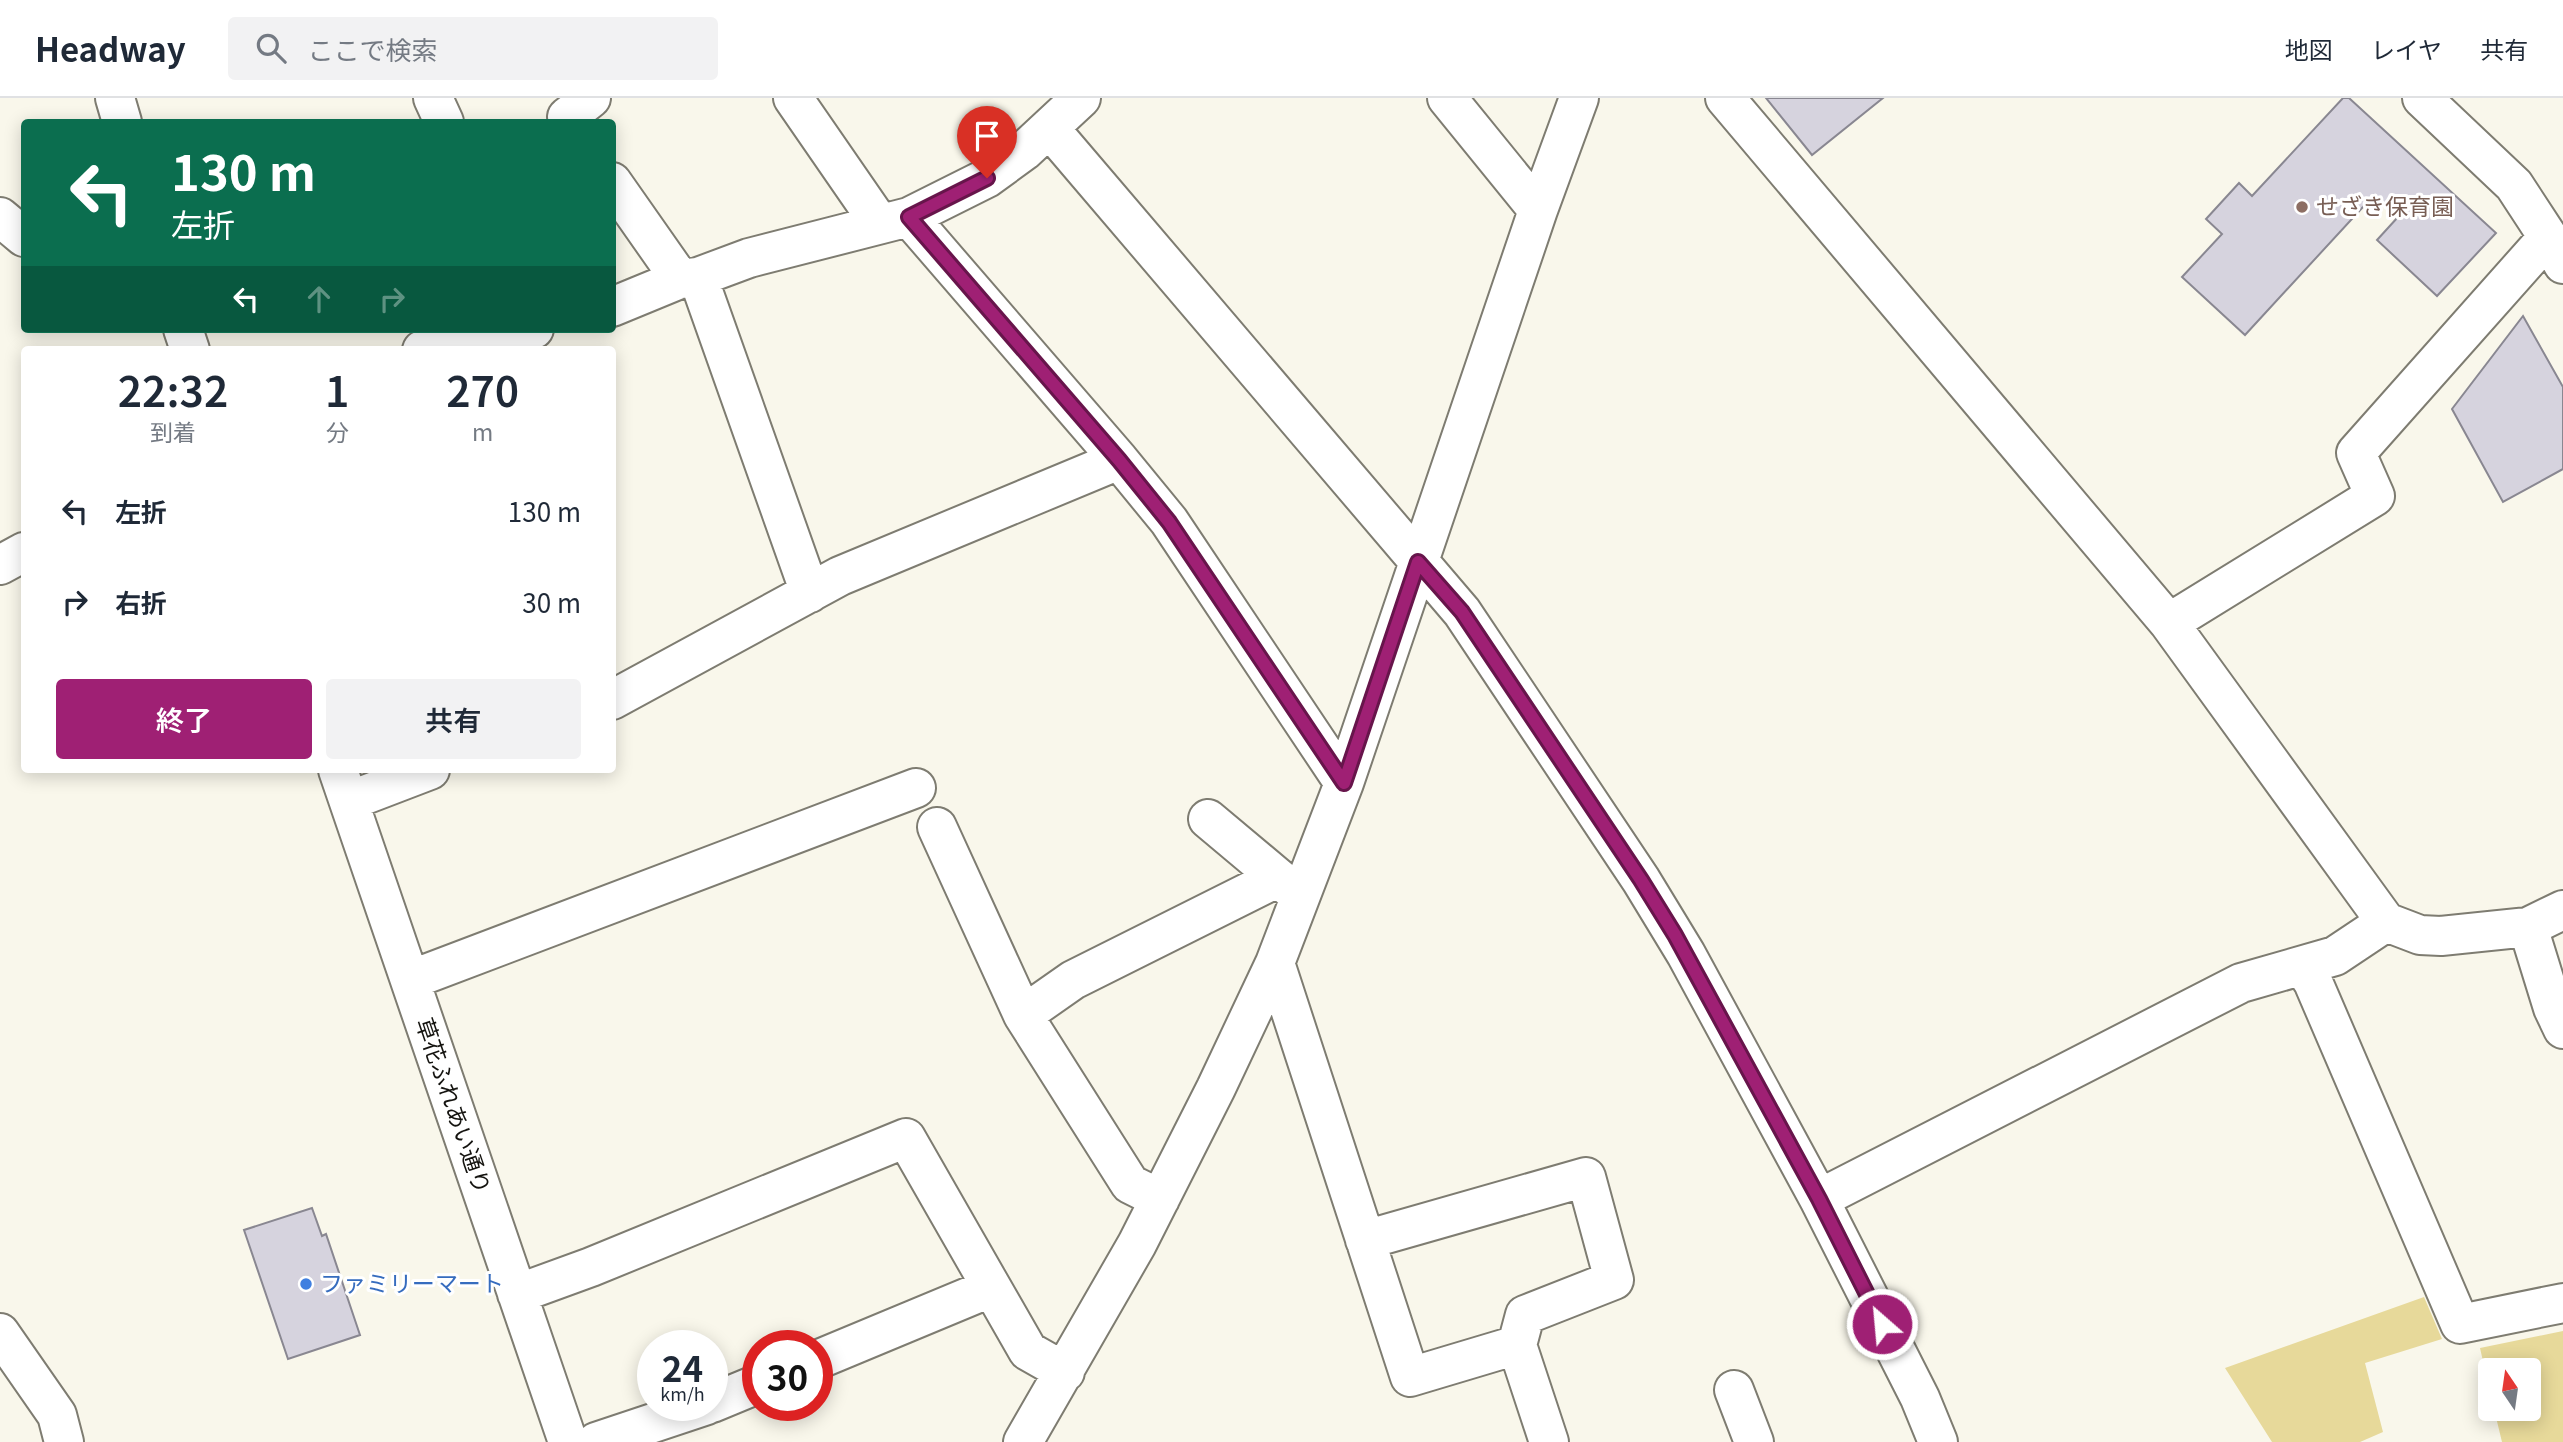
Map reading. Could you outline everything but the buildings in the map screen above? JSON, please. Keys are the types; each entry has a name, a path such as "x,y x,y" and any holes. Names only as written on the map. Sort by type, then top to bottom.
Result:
{"street":[{"path":"115,98 121,119"},
{"path":"433,98 443,119"},
{"path":"793,98 895,221 1119,460 1169,522 1344,783"},
{"path":"616,305 749,258 895,221 987,178 1050,129 1081,98"},
{"path":"1447,98 1538,210"},
{"path":"1023,1442 1065,1372 1160,1199 1275,963 1289,888 1344,783 1538,210 1579,98"},
{"path":"1725,98 2169,623 2386,922 2420,935 2441,936 2528,927 2563,910"},
{"path":"2169,623 2375,496 2356,453 2556,250 2514,185 2422,98"},
{"path":"1050,129 1462,612 1641,880 1686,954 1819,1199 1920,1398 1938,1442"},
{"path":"616,187 689,278 810,593"},
{"path":"0,217 21,234"},
{"path":"447,346 516,333"},
{"path":"616,698 840,576 1119,460"},
{"path":"0,565 21,554"},
{"path":"344,785 413,773"},
{"name":"草花ふれあい通り","path":"344,785 568,1442"},
{"path":"410,980 916,789"},
{"path":"1208,820 1289,888"},
{"path":"937,827 1023,1015 1130,1184 1160,1199"},
{"path":"1023,1015 1073,980 1289,888"},
{"path":"1819,1199 2241,983 2335,956 2386,922"},
{"path":"2528,927 2553,1008 2563,1029"},
{"path":"1275,963 1410,1377 1517,1345"},
{"path":"2303,967 2313,982 2460,1324 2563,1303"},
{"path":"517,1294 591,1267 906,1138 1028,1351 1065,1372"},
{"path":"1365,1240 1586,1177 1614,1280 1525,1315 1517,1345 1549,1442"},
{"path":"833,1353 990,1288"},
{"path":"0,1334 57,1415 64,1442"},
{"path":"1734,1390 1755,1442"},
{"path":"596,1442 659,1421"}],"shaded area":[{"path":"2424,1297 2442,1339 2365,1363 2383,1432 2360,1442 2272,1442 2225,1368"},
{"path":"2563,1331 2563,1442 2502,1442 2497,1421 2541,1421 2541,1358 2482,1358 2480,1348"}],"place":[{"name":"せざき保育園","path":"2302,207"},
{"name":"ファミリーマート","path":"306,1284"}],"route":[{"path":"987,178 909,217 1119,460 1169,522 1344,783 1418,562 1462,612 1641,880 1686,954 1819,1199 1882,1324"}]}
